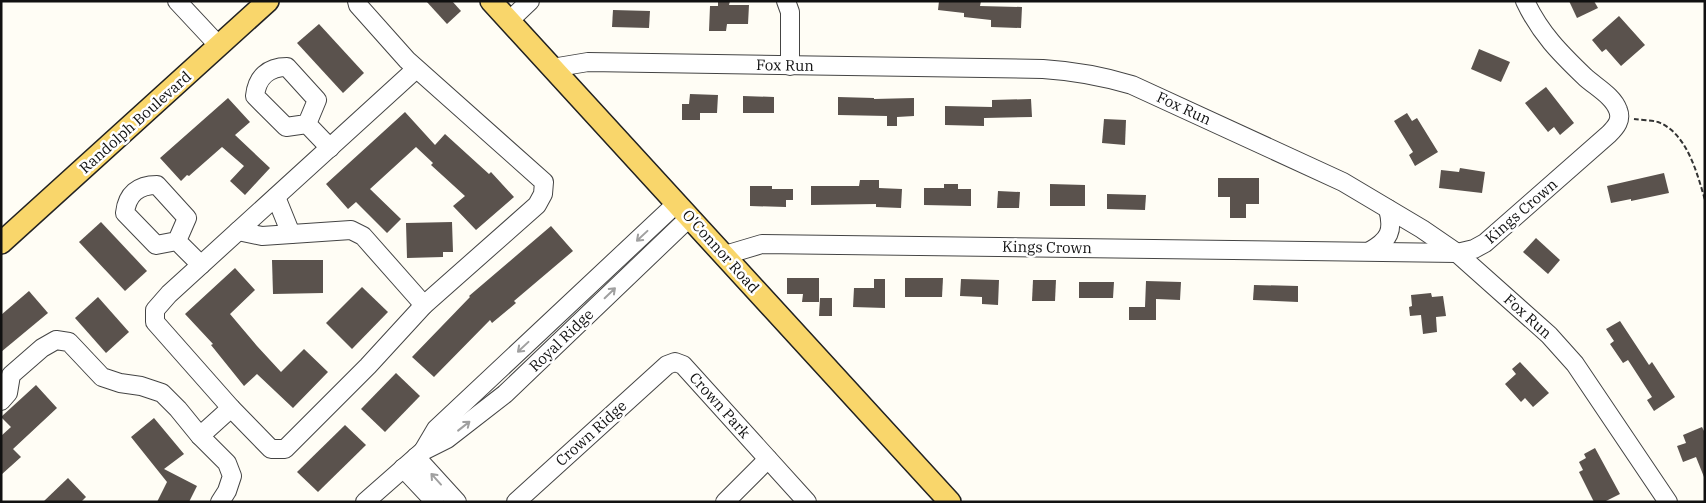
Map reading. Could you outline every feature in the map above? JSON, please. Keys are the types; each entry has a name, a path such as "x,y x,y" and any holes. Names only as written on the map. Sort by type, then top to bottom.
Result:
{"main road":[{"name":"Randolph Boulevard","path":"1,244 268,1"},
{"name":"O'Connor Road","path":"491,1 950,502"}],"street":[{"path":"177,1 219,46"},
{"path":"357,1 358,5 416,69 544,182 543,194 537,205 424,305 368,366 285,449 271,449 231,408 155,322 155,310 169,294 416,69"},
{"path":"509,21 530,1"},
{"path":"786,1 790,12 790,66"},
{"path":"1525,1 1534,20 1565,58 1613,101 1618,111 1619,120"},
{"name":"Fox Run","path":"552,68 588,62 1043,69 1106,77 1132,85 1343,182 1422,229 1457,253 1549,335 1575,364 1668,502"},
{"name":"Kings Crown","path":"725,255 762,244 1457,253 1485,244 1609,134 1616,127 1619,120"},
{"path":"307,124 330,148"},
{"path":"276,197 291,234"},
{"path":"1370,251 1387,239 1391,219 1388,209"},
{"name":"Royal Ridge","path":"365,502 414,459 447,439 505,394 684,210"},
{"path":"238,231 262,236 351,230 363,236 424,305"},
{"path":"177,242 201,265"},
{"path":"1,401 8,392 11,375 42,348 56,340 69,342 102,377 162,393 227,463 232,476 227,491 220,502"},
{"name":"Crown Park","path":"667,364 675,362 684,365 807,502"},
{"name":"Crown Ridge","path":"516,502 667,364"},
{"path":"200,436 231,408"},
{"path":"414,459 435,502"},
{"path":"414,459 457,502"},
{"path":"725,502 768,459"}],"path":[{"path":"1619,120 1636,119 1658,122 1679,139 1695,165 1705,200"}],"building":[{"path":"426,1 452,1 461,11 447,24"},
{"path":"718,1 730,1 729,5 749,5 748,24 727,24 726,31 709,31 710,6 718,6"},
{"path":"939,1 981,1 980,6 1022,7 1021,28 991,27 991,20 964,17 964,13 938,10"},
{"path":"1569,1 1594,1 1598,8 1577,18"},
{"path":"613,10 650,11 649,28 612,27"},
{"path":"1619,16 1645,45 1621,66 1606,49 1602,52 1592,40"},
{"path":"319,24 364,73 343,93 297,43"},
{"path":"1479,49 1510,62 1501,82 1471,69"},
{"path":"1546,87 1574,123 1560,135 1554,127 1548,132 1525,103"},
{"path":"690,94 718,95 717,113 700,113 700,120 682,120 682,104 689,104"},
{"path":"743,96 774,97 774,113 743,113"},
{"path":"838,97 874,99 914,98 914,116 897,117 897,126 887,126 887,116 838,115"},
{"path":"228,98 250,122 235,135 270,168 245,195 230,181 244,166 222,147 181,181 160,158"},
{"path":"1031,99 1032,117 984,118 984,126 945,125 945,106 992,107 992,100"},
{"path":"405,112 435,145 445,134 489,174 491,172 514,197 476,230 453,206 465,196 431,165 433,163 416,147 370,189 401,219 387,233 356,202 348,209 326,184"},
{"path":"1407,113 1412,121 1417,118 1438,152 1415,166 1409,155 1413,152 1394,121"},
{"path":"1104,119 1126,120 1125,145 1102,143"},
{"path":"1460,168 1485,172 1482,193 1439,188 1441,170 1459,172"},
{"path":"1664,173 1669,193 1611,203 1607,186"},
{"path":"1218,178 1259,178 1259,204 1246,204 1246,218 1230,218 1230,197 1218,197"},
{"path":"860,180 879,180 879,188 902,189 901,208 876,207 876,204 811,205 811,186 859,186"},
{"path":"944,184 958,184 958,189 971,189 971,206 924,205 924,188 944,188"},
{"path":"1050,184 1085,185 1085,206 1050,206"},
{"path":"750,186 772,186 772,189 793,189 793,200 786,200 786,207 750,206"},
{"path":"998,191 1020,192 1019,208 997,208"},
{"path":"1107,194 1146,195 1145,210 1107,209"},
{"path":"101,222 147,271 125,291 79,242"},
{"path":"452,222 453,252 443,252 443,257 407,258 406,223"},
{"path":"551,226 573,251 514,301 516,303 492,323 490,320 434,377 412,357 469,296"},
{"path":"1536,238 1560,260 1548,274 1523,252"},
{"path":"272,260 323,260 323,293 273,294"},
{"path":"235,268 255,290 230,314 257,346 281,372 304,349 328,372 293,408 257,374 244,386 211,345 213,344 185,314"},
{"path":"787,278 819,278 819,302 802,302 803,294 787,294"},
{"path":"905,278 943,278 942,297 905,297"},
{"path":"874,279 885,279 885,308 853,307 854,288 874,288"},
{"path":"961,279 999,280 998,305 982,304 982,297 960,296"},
{"path":"1033,280 1056,280 1055,301 1032,301"},
{"path":"1146,281 1181,282 1180,300 1156,299 1156,320 1129,320 1129,307 1145,307"},
{"path":"1079,282 1114,282 1113,298 1079,298"},
{"path":"1254,285 1298,286 1298,302 1253,300"},
{"path":"362,287 388,312 352,349 326,323"},
{"path":"29,291 48,313 1,352 1,315"},
{"path":"1431,293 1432,297 1443,296 1446,316 1436,317 1437,332 1423,334 1421,315 1410,316 1409,307 1412,306 1411,295"},
{"path":"98,297 129,332 106,353 75,318"},
{"path":"820,298 832,298 832,316 819,316"},
{"path":"1620,321 1649,365 1652,362 1675,397 1654,411 1647,400 1652,397 1628,360 1623,363 1610,344 1614,341 1606,329"},
{"path":"1520,362 1549,393 1533,407 1525,398 1521,402 1505,384 1516,374 1512,369"},
{"path":"396,373 420,396 385,432 361,409"},
{"path":"36,385 57,408 13,449 21,457 1,475 1,436 11,427 1,417"},
{"path":"154,418 184,454 164,469 197,486 189,502 157,502 167,482 131,437"},
{"path":"345,425 366,445 318,492 297,472"},
{"path":"1702,427 1705,433 1704,477 1696,457 1683,462 1677,446 1686,443 1683,435"},
{"path":"1595,448 1620,494 1604,502 1594,502 1579,472 1583,470 1579,462 1586,458 1584,454"},
{"path":"68,478 86,497 81,502 43,502"}]}
